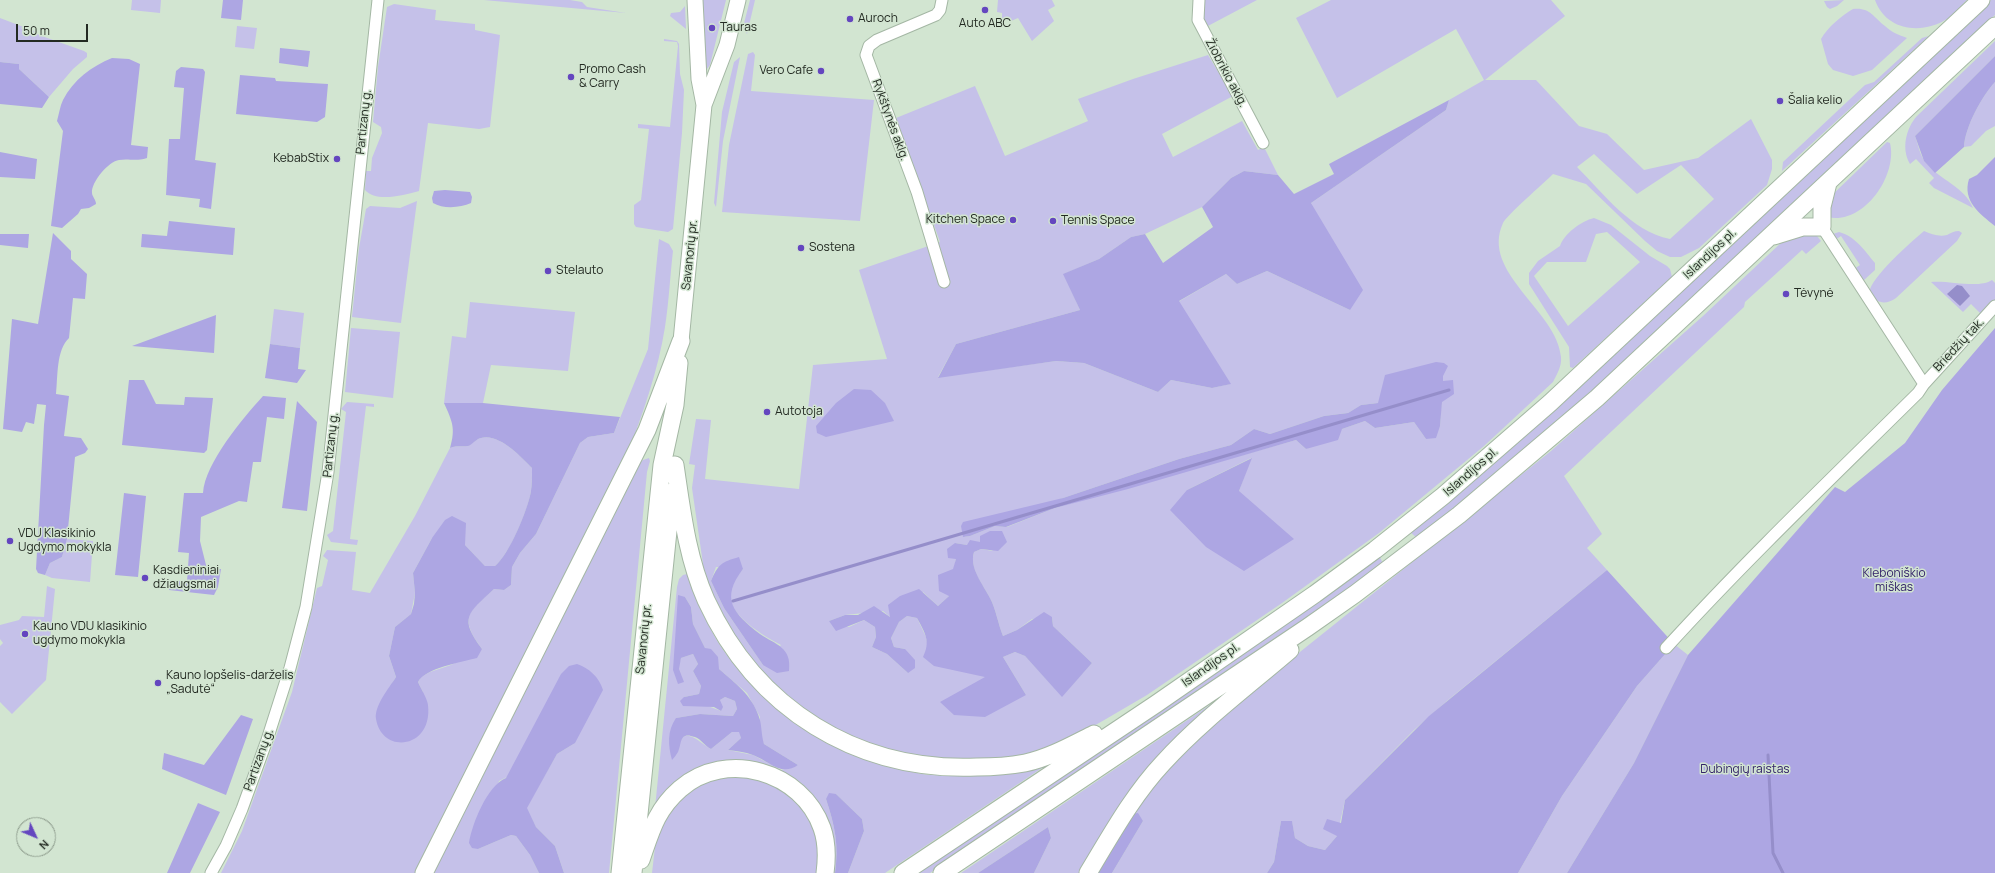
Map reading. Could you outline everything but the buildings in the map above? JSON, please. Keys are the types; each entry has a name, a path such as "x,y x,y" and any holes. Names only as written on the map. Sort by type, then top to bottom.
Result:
{"highway":[{"name":"Islandijos pl.","path":"903,873 1156,704 1375,550 1489,457 1700,264 1981,0"},
{"name":"Islandijos pl.","path":"942,873 1355,594 1459,515 1597,398 1995,26"},
{"path":"1768,238 1803,227 1822,227 1822,207 1828,182"},
{"path":"424,873 647,430 681,341"},
{"name":"Savanorių pr.","path":"633,873 675,465 675,406 681,341"},
{"name":"Savanorių pr.","path":"620,873 662,465 675,406"},
{"path":"675,465 684,532 691,560 706,600 724,634 743,663 771,694 811,725 840,741 875,754 924,765 959,768 1026,763 1057,752 1156,704"},
{"path":"1088,873 1130,804 1163,763 1200,728 1355,594"},
{"path":"636,873 655,820 666,803 681,789 700,777 721,769 746,768 774,776 799,792 811,807 822,828 826,843 825,873"}],"main road":[{"name":"Savanorių pr.","path":"681,341 704,105 699,72 695,0"},
{"name":"Savanorių pr.","path":"704,105 726,45 738,0"}],"street":[{"name":"Partizanų g.","path":"211,873 242,809 290,668 306,607 318,545 328,472 378,0"},
{"name":"Rykštynės aklg.","path":"942,0 940,10 936,15 877,40 869,46 866,55 917,192 944,282"},
{"name":"Žiobrikio aklg.","path":"1199,0 1198,20 1263,143"},
{"path":"1822,227 1924,384"},
{"name":"Briedžių tak.","path":"1666,648 1722,586 1918,393 1924,384 1995,306"}],"shaded area":[{"path":"132,0 161,0 160,13 131,10"},
{"path":"484,0 570,0 582,2 587,7 626,13"},
{"path":"702,0 726,0 710,65 707,69 706,68"},
{"path":"750,0 755,0 747,34 743,27"},
{"path":"998,0 1052,0 1055,6 1048,10 1054,21 1032,41 1018,18 1011,21 1008,18 1002,19 1002,13 997,12"},
{"path":"1203,0 1257,0 1206,27 1202,12"},
{"path":"1331,0 1551,0 1565,16 1485,80 1536,80 1579,126 1607,134 1644,170 1698,158 1751,119 1772,160 1772,169 1767,185 1699,248 1681,257 1670,257 1657,251 1645,241 1586,184 1553,174 1506,219 1503,223 1499,241 1502,258 1510,275 1547,323 1556,340 1561,357 1561,364 1553,382 1484,446 1379,533 1282,603 1147,695 1064,743 1039,752 1004,760 974,763 882,753 814,722 753,669 697,567 703,564 692,488 695,465 689,464 696,419 711,420 705,479 799,489 813,365 887,359 859,270 940,242 896,118 975,86 1005,156 1088,121 1078,99 1133,79 1208,55 1233,96 1162,134 1173,157 1242,121 1258,150 1264,147 1278,175 1244,171 1231,178 1202,207 1145,234 1131,237 1099,259 1064,274 1080,310 956,344 938,377 1056,361 1084,363 1158,392 1171,380 1212,388 1230,384 1178,302 1226,274 1237,284 1267,271 1350,310 1311,203 1446,110 1449,100 1484,80 1456,29 1337,98 1296,18","holes":["1594,154 1637,194 1681,165 1714,199 1670,239 1656,235 1631,220 1608,200 1577,167","1443,376 1440,426 1426,439 1414,422 1375,428 1365,421 1342,429 1306,449 1296,440 1055,508 1007,527 995,526 970,536 963,537 1063,498 1179,459 1231,445 1254,429 1270,434 1324,416 1348,413 1361,405 1378,403","1251,458 1239,491 1187,490","980,542 993,551 981,549 974,552 973,564 992,602 1003,636 1017,630 1032,619 1052,617 1053,626 1092,663 1062,696 1025,656 1015,652 1003,657 1026,695 928,647 926,637 917,618 907,616 899,622 891,638 894,647 905,649 908,673 887,654 872,647 876,637 875,627 864,620 849,627 829,621 845,615 883,611 890,617 923,592 938,606 949,596 956,559 955,543 967,545","716,567 743,569 735,580 730,594 734,609 757,631 781,645 763,665 724,608 711,581"]},
{"path":"1844,0 1837,6 1830,9 1824,1"},
{"path":"1875,0 1967,0 1947,19 1927,27 1916,28 1896,24 1887,18 1880,10"},
{"path":"1991,0 1995,0 1995,15 1586,398 1418,539 1409,531 1559,403 1632,337"},
{"path":"394,4 436,10 435,20 475,24 475,30 500,35 490,127 479,129 428,123 419,191 398,196 383,197 370,194 365,190 366,171 371,171 372,158 382,133 381,127 373,122 378,67 387,7"},
{"path":"685,6 686,29 670,16 671,13 680,12"},
{"path":"1853,9 1859,9 1871,13 1890,30 1907,38 1872,70 1853,76 1833,70 1828,64 1821,39 1835,22"},
{"path":"0,18 34,31 39,35 84,51 87,53 87,57 73,69 49,97 19,69 19,64 0,62"},
{"path":"237,26 257,28 254,49 235,47"},
{"path":"1929,36 1782,171 1783,162 1865,85 1874,82 1922,38"},
{"path":"664,39 677,41 679,44 680,74 684,90 682,133 673,229 668,232 636,227 634,224 634,205 641,200 649,129 638,128 638,124 670,127 678,46 677,42 664,41"},
{"path":"1995,41 1995,56 1915,136 1926,163 1964,194 1973,208 1934,188 1929,183 1934,178 1916,159 1910,164 1907,158 1905,145 1910,126 1917,116"},
{"path":"753,52 755,55 751,91 874,100 860,221 722,212 729,145 748,54"},
{"path":"740,57 723,141 716,207 714,203 722,112 734,62"},
{"path":"1995,82 1995,126 1986,131 1971,146 1964,147 1967,130 1975,112"},
{"path":"1887,142 1890,143 1891,156 1889,170 1875,196 1865,206 1853,214 1840,218 1827,217 1829,198"},
{"path":"417,201 401,323 352,317 359,248 366,209 370,206 400,208"},
{"path":"1594,218 1611,225 1650,256 1667,266 1670,269 1672,277 1573,368 1570,367 1569,347 1529,284 1529,273 1538,261 1560,246 1562,241 1569,233 1579,225","holes":["1607,232 1640,262 1568,326 1534,276 1547,262 1586,262 1596,234"]},
{"path":"1924,231 1941,236 1957,231 1962,233 1957,241 1896,298 1889,302 1882,302 1872,297 1869,293 1876,278 1892,260"},
{"path":"1839,232 1855,240 1875,263 1875,270 1863,281 1854,269 1860,265 1841,236 1835,240 1833,234"},
{"path":"1808,234 1817,236 1821,241 1806,254 1802,250 1745,302 1744,307 1564,476 1602,534 1587,548 1607,570 1448,700 1414,730 1345,800 1337,836 1325,850 1308,846 1295,838 1292,822 1281,821 1274,862 1267,873 1112,873 1143,821 1131,814 1140,797 1210,724 1551,451 1703,316 1783,241"},
{"path":"659,239 669,244 673,251 668,308 658,360 639,423 627,455 416,873 221,873 242,831 292,692 317,588 322,586 328,560 323,556 327,550 356,552 352,590 370,593 415,516 450,448 468,446 477,439 488,437 502,442 516,452 532,468 529,499 517,532 506,552 495,566 485,566 464,544 432,538 413,573 415,593 411,614 395,627 389,656 396,677 391,685 423,692 418,682 421,677 430,672 451,665 482,649 470,630 469,616 472,610 494,589 504,590 511,585 512,567 520,553 536,534 580,443 588,437 614,433 648,349"},
{"path":"1992,280 1995,283 1995,300 1981,314 1971,304 1963,312 1931,282 1979,284"},
{"path":"1957,285 1962,286 1970,296 1960,306 1947,294"},
{"path":"470,302 575,312 568,371 491,365 483,403 444,403 452,336 466,338"},
{"path":"274,309 304,313 300,348 270,344"},
{"path":"351,328 400,332 393,398 345,392"},
{"path":"347,402 374,404 374,407 366,406 350,539 358,540 357,545 331,542 327,535 333,531 346,412 341,409"},
{"path":"649,458 650,461 647,472 609,873 564,873 555,846 536,827 526,808 557,754 575,743 499,781 478,849 511,835 516,836 530,855 539,873 431,873 637,465 643,460"},
{"path":"67,539 93,541 90,582 52,578 45,575 50,563 62,557"},
{"path":"1380,557 1383,564 1382,567 930,873 915,873"},
{"path":"687,574 709,626 723,650 743,676 761,695 781,712 823,741 846,752 871,761 929,775 972,774 1043,764 1045,766 885,873 848,873 864,831 862,819 836,794 826,799 834,827 837,853 835,873 831,873 819,805 732,761 655,808 677,587 679,579 683,575","holes":["685,597 691,607 693,624 705,648 719,669 747,693 760,717 760,735 764,744 798,765 781,770 753,755 728,750 741,738 740,732 732,732 711,749 691,736 683,737 678,751 676,718 700,714 733,716 737,709 735,701 725,697 720,700 721,711 684,697 699,694 701,686 693,671 698,664 693,654 681,658 678,669"]},
{"path":"47,586 55,589 46,680 12,714 0,702 0,646 3,643 0,639 0,625 19,620 22,616 44,617"},
{"path":"1674,644 1688,655 1634,763 1567,873 1518,873 1562,796 1637,686"},
{"path":"1232,690 1173,745 1083,873 1034,873 1051,838 1048,827 978,873 961,873"},
{"path":"722,773 778,783 815,821 821,873 652,873 655,847 662,826 682,792"}],"green space":[{"path":"223,0 243,0 241,20 221,18"},
{"path":"280,48 310,51 308,67 279,63"},
{"path":"1995,56 1995,82 1975,112 1967,130 1964,147 1935,173 1924,161 1915,136"},
{"path":"112,58 129,59 140,64 131,145 148,147 147,158 139,160 119,160 110,164 97,178 92,188 92,194 96,204 89,208 81,209 78,214 62,228 51,226 63,131 57,121 62,102 72,86 84,74 97,65"},
{"path":"0,62 19,64 19,69 49,97 42,108 0,104"},
{"path":"181,67 203,69 205,72 195,160 216,163 211,209 199,207 200,199 166,195 169,139 180,139 184,88 174,87 176,71"},
{"path":"240,75 275,78 276,81 328,84 325,117 317,122 236,114"},
{"path":"1449,100 1446,110 1311,203 1363,290 1350,310 1267,271 1237,284 1226,274 1179,301 1231,384 1212,388 1171,380 1158,392 1084,363 1056,361 938,378 956,344 1080,310 1063,274 1099,259 1131,237 1145,234 1163,263 1213,227 1202,207 1231,178 1244,171 1278,175 1294,194 1334,174 1329,164"},
{"path":"0,152 37,159 35,179 0,177"},
{"path":"1995,157 1995,226 1978,212 1970,200 1967,187 1969,179 1977,175"},
{"path":"445,190 470,192 472,197 471,203 452,207 433,203 432,198 434,191"},
{"path":"169,221 235,228 233,255 141,247 142,234 167,236"},
{"path":"53,233 71,251 71,259 87,274 85,299 73,298 69,338 62,349 60,357 56,394 69,396 64,436 81,438 88,449 85,453 75,457 67,539 62,557 50,563 45,575 38,573 36,569 46,405 37,404 34,424 26,422 22,432 3,429 12,319 38,324"},
{"path":"0,234 29,234 28,248 0,245"},
{"path":"216,315 214,353 132,346"},
{"path":"1995,328 1995,873 1567,873 1634,763 1688,655 1835,487 1845,492 1905,443 1942,390"},
{"path":"270,344 300,348 298,369 306,370 297,383 265,378"},
{"path":"1436,362 1444,363 1448,366 1443,376 1443,381 1453,380 1454,394 1442,402 1440,426 1436,438 1426,439 1414,422 1375,428 1365,421 1342,429 1338,440 1306,449 1296,440 1128,489 1055,508 1006,527 995,526 970,536 963,537 961,526 963,522 1063,498 1179,459 1231,445 1254,429 1270,434 1324,416 1348,413 1361,405 1378,403 1385,375"},
{"path":"129,380 144,380 156,404 184,405 185,397 213,398 207,450 204,453 122,445"},
{"path":"854,389 871,390 885,403 894,421 826,437 817,433 816,426 836,403"},
{"path":"263,396 286,398 284,419 267,417 261,462 253,462 247,502 239,501 201,517 200,541 207,569 221,569 218,587 214,595 169,590 170,580 187,582 189,553 178,552 184,493 203,493 205,481 210,468 226,442 245,416"},
{"path":"297,401 317,422 307,511 282,508"},
{"path":"444,403 483,403 620,417 614,433 588,437 580,443 536,534 520,553 512,567 511,585 504,590 494,589 472,611 469,617 470,630 482,649 477,658 444,666 422,677 418,682 428,705 427,720 423,731 415,738 406,742 396,742 387,738 380,731 376,714 377,708 396,677 389,656 395,627 411,614 414,604 415,593 413,573 432,538 445,520 452,516 466,523 465,545 485,566 495,566 512,542 526,509 531,491 532,468 516,452 502,442 488,437 481,438 468,446 450,448 453,430"},
{"path":"1252,458 1239,491 1294,539 1244,571 1206,547 1170,510 1187,490"},
{"path":"124,493 146,496 138,577 115,575"},
{"path":"990,531 1002,531 1007,542 998,551 981,549 974,552 973,564 992,602 1003,636 1017,630 1044,612 1052,617 1053,626 1092,663 1062,697 1025,656 1015,652 1003,657 1026,695 985,717 954,715 940,702 985,677 934,666 923,657 927,642 925,633 917,618 907,616 899,622 891,638 894,647 905,649 915,660 915,668 908,673 887,654 872,647 876,637 875,627 864,620 836,631 829,621 845,615 858,615 874,606 890,617 888,605 900,596 919,589 938,606 949,596 939,591 938,575 953,569 956,559 948,558 947,549 955,543 967,545 970,540 980,542 980,536"},
{"path":"739,557 743,569 732,589 731,597 733,605 743,619 760,634 782,648 788,657 789,671 777,673 763,665 724,608 711,581 721,564"},
{"path":"1607,570 1674,644 1637,686 1562,796 1518,873 1267,873 1274,862 1281,821 1292,821 1295,838 1308,846 1325,850 1337,836 1323,829 1327,819 1341,823 1345,800 1429,716"},
{"path":"678,595 685,597 691,607 693,624 705,648 711,649 718,657 719,669 742,690 752,702 760,720 764,744 798,765 792,768 781,769 753,755 728,750 741,738 739,732 732,732 711,749 697,738 686,736 682,739 678,752 672,760 669,738 671,728 676,718 700,714 733,716 737,709 735,701 725,697 720,700 723,707 721,711 714,707 683,706 680,701 684,697 699,694 701,686 693,671 698,664 693,654 681,658 679,669 684,682 678,684 673,670"},
{"path":"577,664 586,668 593,674 599,681 603,690 575,743 557,754 527,808 536,827 555,846 564,873 539,873 530,855 516,836 511,835 478,849 472,848 469,843 473,826 482,806 499,782 506,778 561,674 569,666"},
{"path":"241,715 253,719 226,795 162,769 164,753 204,765"},
{"path":"829,793 836,794 862,819 864,831 848,873 835,873 837,853 832,818 826,799"},
{"path":"198,803 220,812 190,873 167,873"},
{"path":"1138,813 1143,821 1112,873 1095,873 1131,814"},
{"path":"1048,827 1051,838 1034,873 978,873"}],"waterway":[{"path":"733,601 1449,390"},
{"path":"1768,755 1773,853 1783,873"}],"place":[{"name":"Auto ABC","path":"985,10"},
{"name":"Auroch","path":"850,19"},
{"name":"Tauras","path":"712,28"},
{"name":"Vero Cafe","path":"821,71"},
{"name":"Promo Cash & Carry","path":"571,77"},
{"name":"Šalia kelio","path":"1780,101"},
{"name":"KebabStix","path":"337,159"},
{"name":"Kitchen Space","path":"1013,220"},
{"name":"Tennis Space","path":"1053,221"},
{"name":"Sostena","path":"801,248"},
{"name":"Stelauto","path":"548,271"},
{"name":"Tėvynė","path":"1786,294"},
{"name":"Autotoja","path":"767,412"},
{"name":"VDU Klasikinio Ugdymo mokykla","path":"10,541"},
{"name":"Kasdieniniai džiaugsmai","path":"145,578"},
{"name":"Kauno VDU klasikinio ugdymo mokykla","path":"25,634"},
{"name":"Kauno lopšelis-darželis „Sadutė“","path":"158,683"}],"park label":[{"name":"Kleboniškio miškas","path":"1894,581"},
{"name":"Dubingių raistas","path":"1745,770"}]}
